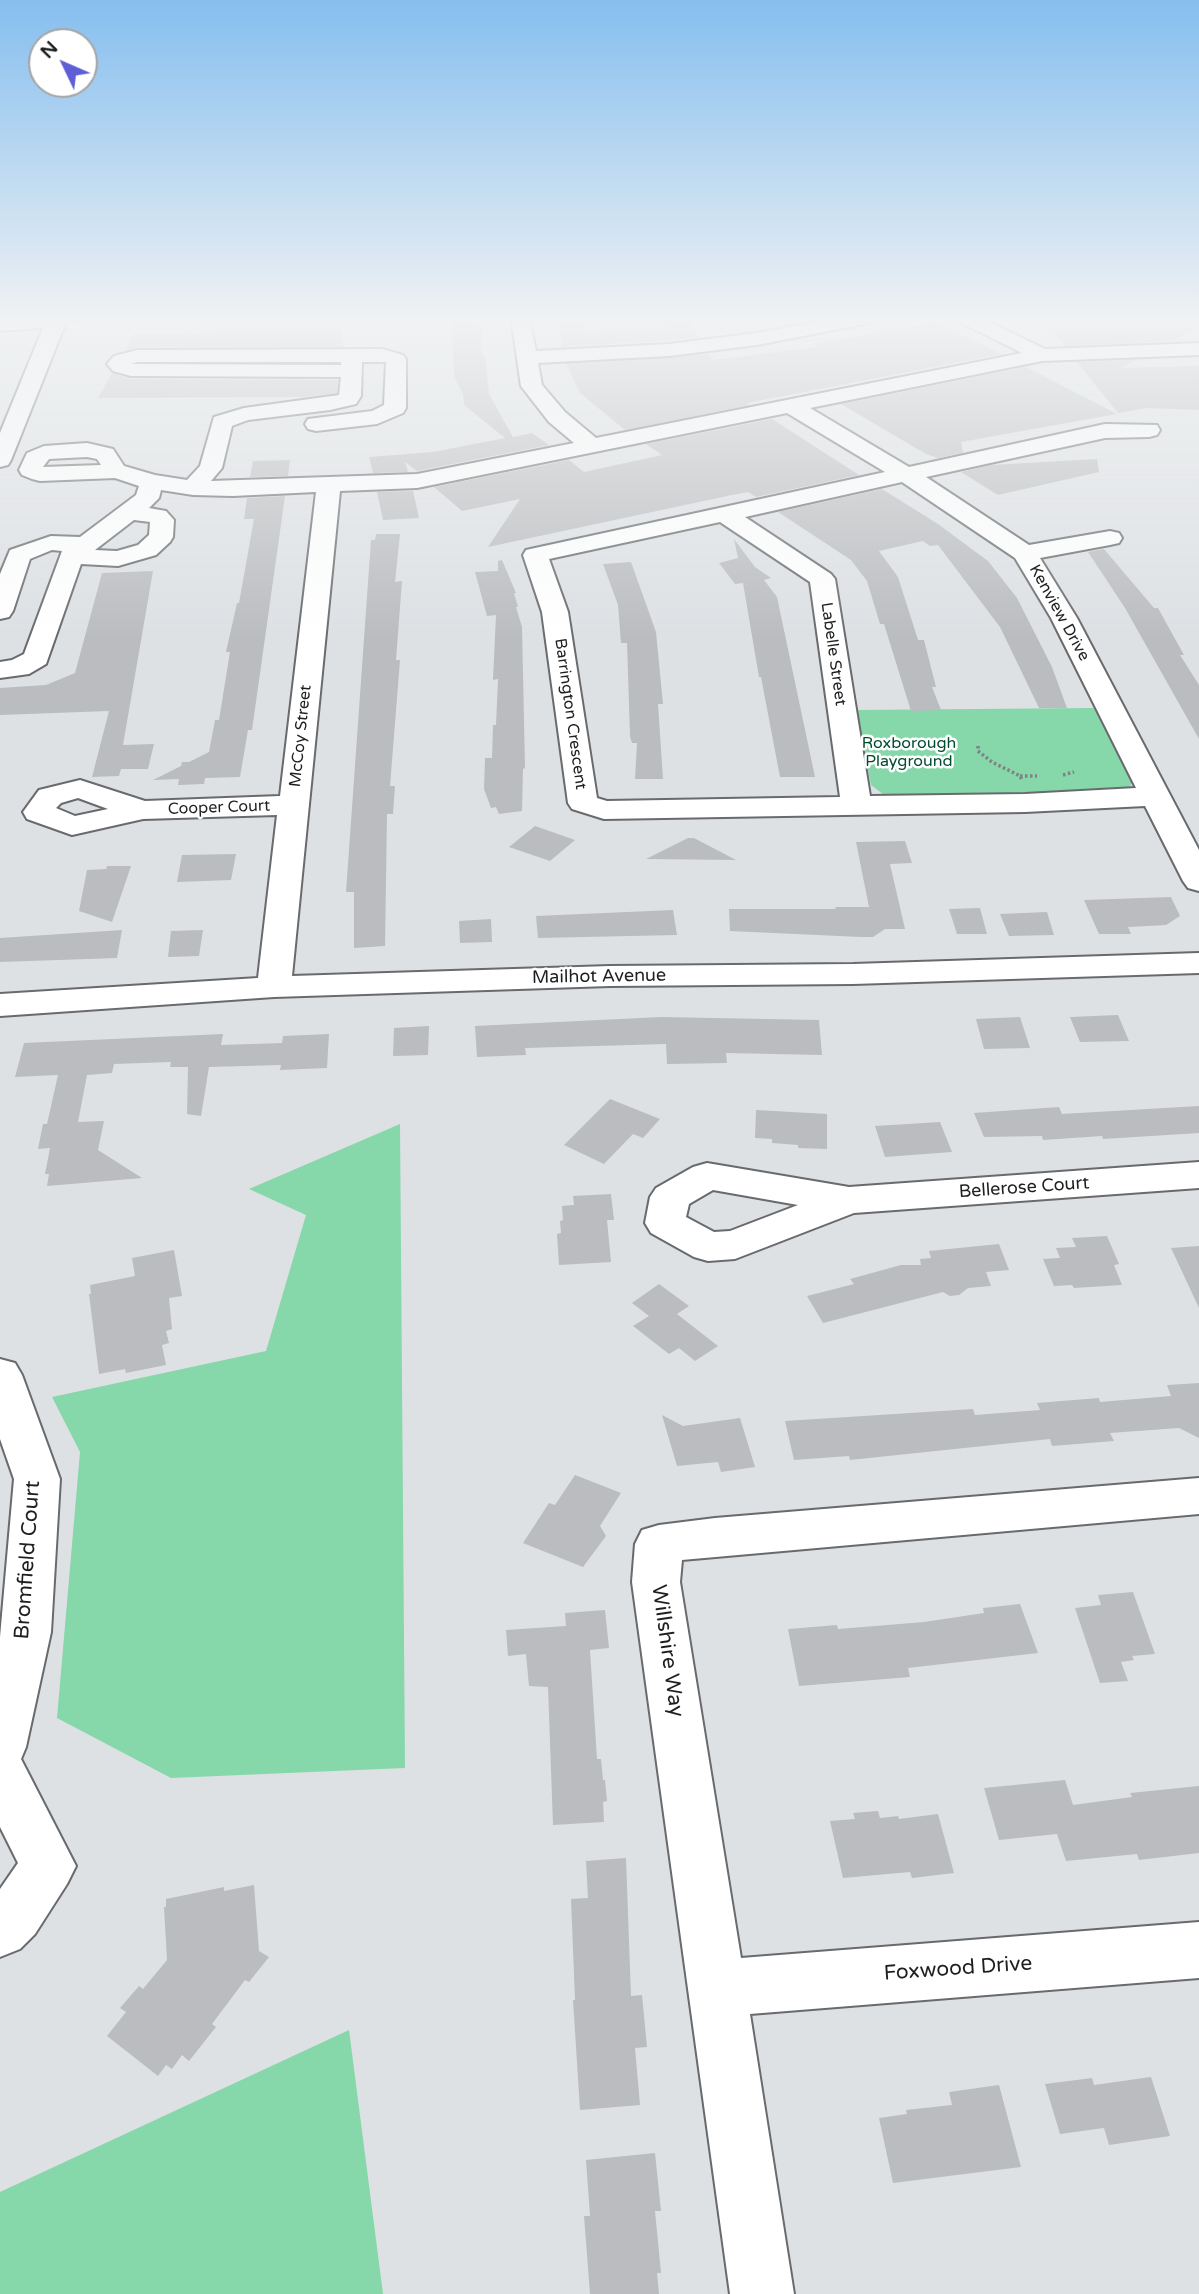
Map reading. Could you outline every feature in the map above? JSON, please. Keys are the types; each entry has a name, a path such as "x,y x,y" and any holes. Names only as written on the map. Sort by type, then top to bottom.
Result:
{"street":[{"path":"0,460 14,424"},
{"path":"193,488 211,468 217,424"},
{"path":"566,424 592,446"},
{"path":"116,471 152,482 193,488 233,489 417,481 705,424"},
{"name":"Kenview Drive","path":"821,424 1025,553 1064,618 1199,881"},
{"name":"Barrington Crescent","path":"1149,430 1105,431 535,555 555,612 583,803 604,810 1025,803 1156,796"},
{"path":"16,489 152,482"},
{"path":"0,670 19,668 36,658 79,550 147,498 152,482"},
{"name":"McCoy Street","path":"274,986 329,485"},
{"path":"0,611 19,555 24,551 51,543 118,559 147,550 161,537 162,520 158,516 130,512"},
{"name":"Labelle Street","path":"723,513 822,579 856,805"},
{"path":"1025,553 1110,538"},
{"name":"Cooper Court","path":"144,810 294,805"},
{"name":"Mailhot Avenue","path":"0,1005 274,986 610,976 867,974 1199,963"},
{"name":"Bellerose Court","path":"849,1200 1199,1175"},
{"name":"Bromfield Court","path":"0,1375 37,1479 26,1632 0,1747"},
{"name":"Willshire Way","path":"762,2294 656,1582 659,1544 715,1536 1199,1496"},
{"path":"0,1772 48,1866 15,1915 0,1930"},
{"name":"Foxwood Drive","path":"717,1988 1199,1950"}],"path":[{"path":"978,746 978,751 992,762 1020,776 1022,780 1019,785 1025,803"}],"green space":[{"name":"Roxborough Playground","path":"1094,708 1132,782 1130,787 1115,791 895,797 884,795 871,785 856,710"},
{"path":"400,1124 405,1768 171,1778 57,1718 80,1452 52,1397 266,1351 306,1215 249,1189"},
{"path":"349,2030 383,2294 0,2294 0,2192"}],"building":[{"path":"488,424 506,424 513,437 532,433 549,445 417,471 405,462 408,472 373,473 369,457 433,452 505,438"},
{"path":"618,424 655,424 625,430"},
{"path":"747,424 780,424 859,475 756,497 748,492 732,495 488,547 520,499 462,511 434,487 569,460 584,472 662,455 646,444"},
{"path":"875,424 1061,424 961,442 963,453 938,458 926,454"},
{"path":"1097,459 1099,472 998,495 961,472 991,465"},
{"path":"290,460 288,476 250,477 253,461"},
{"path":"882,489 938,524 988,561 1017,598 1052,667 1067,708 1039,708 1000,627 938,545 930,546 923,541 879,551 898,577 918,640 924,640 936,687 932,687 941,710 911,711 884,624 880,624 867,581 851,560 778,512"},
{"path":"413,491 419,518 383,520 377,492"},
{"path":"285,496 252,730 248,730 240,777 205,778 204,784 178,785 179,779 153,780 181,766 182,762 189,762 209,752 215,720 219,720 230,652 226,652 239,603 254,519 244,519 247,498"},
{"path":"376,534 400,534 395,582 402,581 396,660 400,660 390,786 395,786 393,814 387,814 385,946 354,948 354,892 346,892 371,540 375,540"},
{"path":"734,539 755,567 771,578 764,580 777,597 815,777 780,777 743,583 735,584 719,563 738,558"},
{"path":"1104,549 1154,608 1158,608 1184,655 1180,655 1199,685 1199,739 1125,608 1088,552"},
{"path":"502,560 516,593 516,607 522,627 525,768 522,811 499,814 496,807 491,808 484,789 485,758 492,758 493,725 496,725 498,679 493,680 496,615 487,616 475,572 498,571 498,561"},
{"path":"631,562 656,632 663,704 658,704 663,779 635,779 637,743 632,743 630,736 627,643 621,643 618,605 603,564"},
{"path":"153,571 123,745 154,744 148,769 121,769 119,776 92,777 109,711 0,715 0,688 46,685 75,673 102,573"},
{"path":"535,826 575,840 550,861 509,847"},
{"path":"688,838 694,838 736,860 646,859"},
{"path":"905,841 912,863 890,864 905,929 885,929 873,937 730,931 729,909 869,907 856,842"},
{"path":"236,854 231,880 177,882 182,855"},
{"path":"107,866 131,866 112,922 79,911 87,870 106,869"},
{"path":"1171,897 1180,916 1166,925 1128,927 1131,934 1099,934 1084,900"},
{"path":"980,908 987,934 957,934 949,909"},
{"path":"673,910 677,935 538,938 536,916"},
{"path":"1047,912 1054,935 1009,936 1000,914"},
{"path":"491,919 492,942 460,943 459,921"},
{"path":"122,930 117,958 0,962 0,938"},
{"path":"203,930 199,956 168,957 171,931"},
{"path":"1118,1015 1129,1041 1080,1042 1070,1017"},
{"path":"661,1017 819,1020 822,1055 726,1053 727,1063 667,1064 666,1044 525,1048 526,1055 477,1057 475,1026"},
{"path":"1020,1017 1030,1048 984,1049 976,1019"},
{"path":"429,1026 428,1055 393,1056 394,1028"},
{"path":"223,1034 221,1045 282,1043 283,1036 329,1034 327,1068 280,1070 281,1065 209,1067 201,1116 187,1114 188,1067 170,1067 171,1062 114,1064 112,1073 87,1075 78,1122 104,1121 98,1150 142,1178 47,1186 49,1174 45,1174 50,1148 38,1149 43,1124 47,1124 58,1075 15,1077 24,1043"},
{"path":"610,1099 660,1119 643,1138 633,1134 604,1164 564,1145"},
{"path":"1199,1106 1199,1133 1103,1139 1102,1136 1043,1140 1042,1136 984,1137 974,1113 1059,1107 1062,1114"},
{"path":"756,1110 827,1114 827,1149 798,1148 798,1145 772,1143 772,1139 755,1138"},
{"path":"940,1122 952,1152 885,1157 875,1126"},
{"path":"611,1194 614,1220 607,1220 611,1262 559,1265 557,1234 561,1233 562,1206 574,1205 573,1196"},
{"path":"1107,1236 1119,1264 1114,1265 1122,1285 1074,1288 1072,1285 1054,1286 1043,1259 1060,1258 1056,1248 1076,1247 1072,1238"},
{"path":"999,1244 1009,1270 986,1272 991,1286 968,1288 959,1295 950,1296 943,1292 823,1323 807,1296 854,1284 850,1279 901,1265 921,1265 920,1259 931,1258 929,1251"},
{"path":"1199,1246 1199,1308 1171,1248"},
{"path":"174,1250 182,1296 169,1298 172,1329 166,1331 169,1343 162,1345 166,1365 126,1373 125,1369 99,1374 90,1285 135,1276 132,1258"},
{"path":"659,1284 689,1306 677,1314 718,1346 695,1361 679,1348 669,1354 633,1326 649,1316 632,1303"},
{"path":"1199,1383 1199,1438 1179,1428 1110,1433 1114,1441 1052,1446 1050,1439 850,1460 849,1456 794,1460 785,1421 973,1409 975,1415 1040,1410 1037,1403 1099,1398 1100,1402 1171,1396 1167,1385"},
{"path":"662,1415 683,1426 740,1418 755,1467 721,1472 718,1462 677,1466"},
{"path":"575,1475 621,1493 600,1526 606,1536 583,1567 523,1543 549,1503 555,1505"},
{"path":"1133,1592 1155,1654 1132,1656 1134,1660 1121,1662 1128,1681 1100,1683 1075,1608 1101,1605 1098,1595"},
{"path":"1020,1604 1038,1653 908,1668 910,1677 799,1686 788,1629 837,1625 838,1629 924,1622 984,1613 983,1608"},
{"path":"605,1610 609,1648 590,1650 597,1759 601,1759 607,1801 603,1802 604,1822 553,1825 548,1687 529,1686 526,1654 508,1656 506,1630 566,1626 565,1613"},
{"path":"1065,1780 1073,1805 1132,1797 1130,1793 1199,1786 1199,1853 1139,1860 1137,1854 1066,1861 1057,1834 999,1840 984,1788"},
{"path":"878,1811 880,1818 898,1816 899,1819 938,1814 954,1873 912,1878 910,1872 843,1878 830,1821 855,1819 853,1813"},
{"path":"626,1858 631,1996 642,1995 647,2047 635,2048 640,2105 580,2110 573,2000 571,1899 588,1898 586,1861"},
{"path":"254,1885 259,1951 269,1957 249,1982 245,1980 212,2024 216,2027 189,2061 182,2055 172,2069 166,2065 158,2076 107,2036 126,2012 120,2008 139,1986 143,1989 167,1960 164,1907 166,1899 224,1887 224,1891"},
{"path":"1151,2077 1170,2136 1109,2145 1104,2128 1060,2134 1045,2084 1092,2078 1094,2085"},
{"path":"999,2085 1021,2167 893,2183 879,2118 907,2114 906,2110 952,2105 949,2092"},
{"path":"655,2153 661,2211 655,2211 661,2273 657,2273 659,2294 590,2294 584,2216 590,2216 586,2160"}]}
